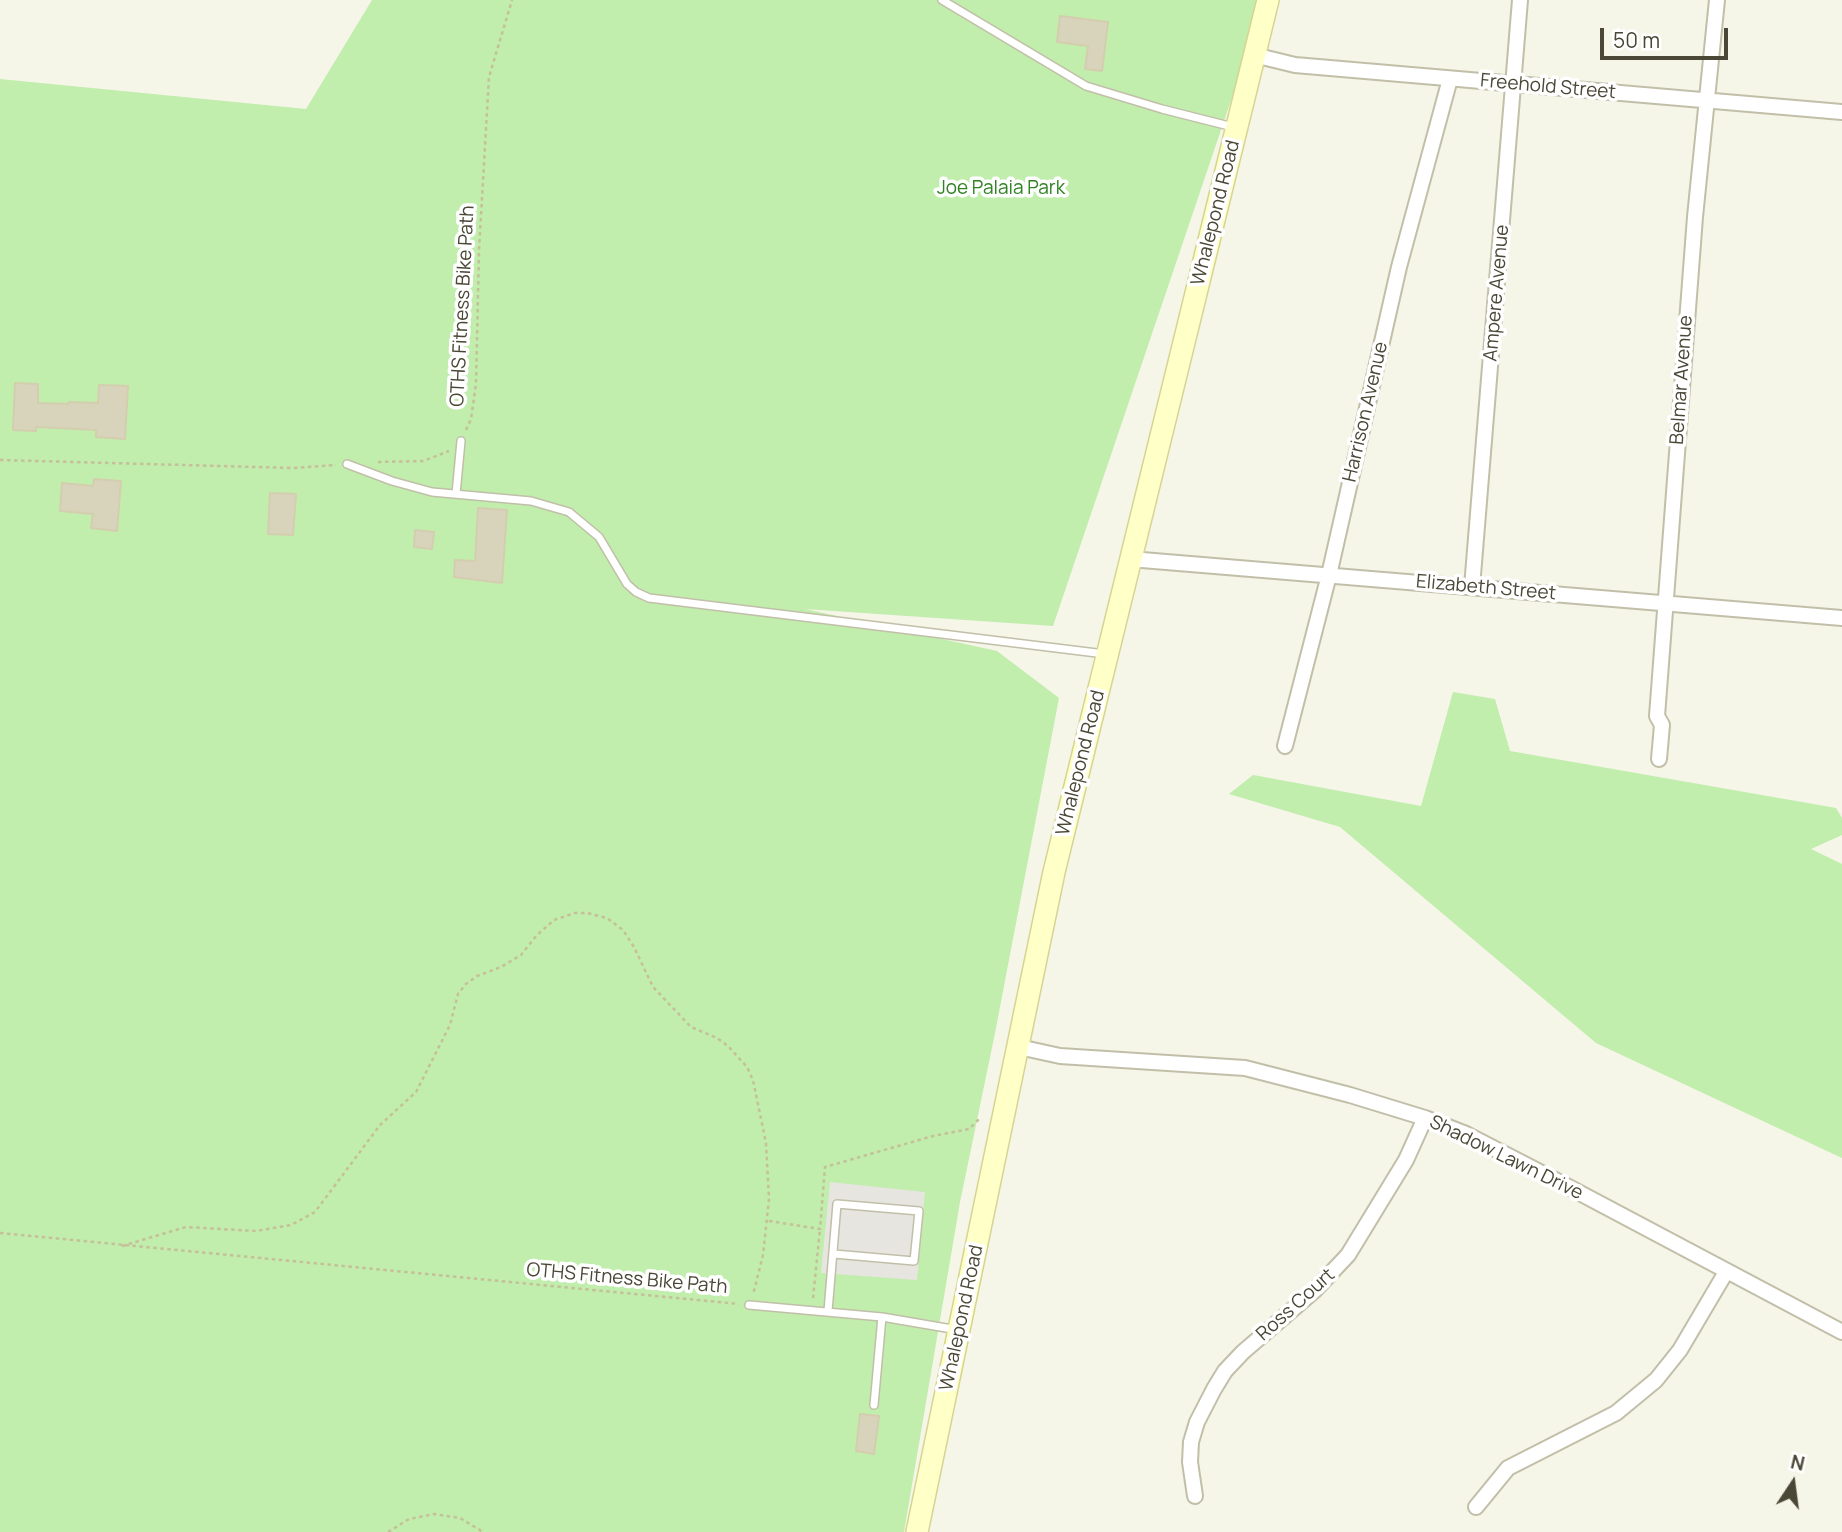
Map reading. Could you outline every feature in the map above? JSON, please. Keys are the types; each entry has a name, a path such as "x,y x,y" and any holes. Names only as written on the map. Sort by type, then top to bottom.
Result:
{"street":[{"name":"Whalepond Road","path":"917,1532 1054,872 1268,0"},
{"name":"Ampere Avenue","path":"1472,587 1520,0"},
{"name":"Belmar Avenue","path":"1659,760 1662,725 1657,716 1695,217 1717,0"},
{"name":"Freehold Street","path":"1254,55 1295,65 1842,112"},
{"name":"Harrison Avenue","path":"1285,746 1329,575 1399,267 1450,79"},
{"name":"Elizabeth Street","path":"1130,559 1842,618"},
{"name":"Shadow Lawn Drive","path":"1019,1047 1060,1056 1245,1068 1338,1091 1425,1118 1466,1134 1526,1164 1842,1332"},
{"name":"Ross Court","path":"1195,1496 1190,1462 1191,1442 1197,1422 1214,1388 1243,1352 1314,1291 1348,1255 1406,1160 1425,1118"},
{"path":"1476,1507 1508,1468 1616,1413 1656,1380 1680,1350 1726,1272"}],"lane":[{"path":"942,0 1086,86 1237,128"},
{"path":"456,494 461,440"},
{"path":"347,464 432,492 531,501 569,512 599,537 627,584 649,598 1107,654"},
{"path":"828,1311 837,1205 919,1212 914,1261 834,1254"},
{"path":"749,1305 882,1317 959,1331"},
{"path":"874,1405 882,1317"}],"path":[{"name":"OTHS Fitness Bike Path","path":"461,440 471,419 476,384 479,250 489,77 512,0"},
{"path":"0,460 293,468 423,461 444,454 461,440"},
{"name":"OTHS Fitness Bike Path","path":"0,1233 122,1245 749,1305 758,1282 768,1221 769,1180 758,1094 747,1067 728,1046 704,1031 691,1027 653,987 623,930 598,915 575,913 554,920 545,927 521,955 466,984 458,994 450,1025 416,1092 380,1125 315,1212 290,1225 256,1231 186,1227 122,1245"},
{"path":"811,1310 825,1167 933,1136 969,1129 981,1117"},
{"path":"768,1221 820,1229"},
{"path":"388,1532 409,1519 434,1514 460,1518 483,1532"}],"green space":[{"name":"Joe Palaia Park","path":"372,0 1265,0 1053,626 805,609 997,651 1059,698 960,1202 904,1532 0,1532 0,79 306,109"},
{"path":"1453,692 1495,699 1510,751 1836,808 1842,818 1842,835 1811,849 1842,864 1842,1158 1596,1043 1340,827 1229,794 1253,775 1421,806"}],"shaded area":[{"path":"830,1182 925,1192 917,1280 821,1273"}],"building":[{"path":"1060,16 1108,22 1102,71 1085,69 1088,46 1057,42"},
{"path":"15,383 38,384 38,403 68,404 98,403 99,385 128,386 125,439 96,437 96,430 36,427 36,431 13,430"},
{"path":"94,479 121,481 117,531 91,528 93,514 60,511 62,483 93,486"},
{"path":"270,493 296,494 293,535 268,534"},
{"path":"478,508 507,510 502,583 454,577 455,560 475,561"},
{"path":"415,530 434,532 432,549 414,547"},
{"path":"860,1414 879,1416 874,1454 856,1451"}]}
